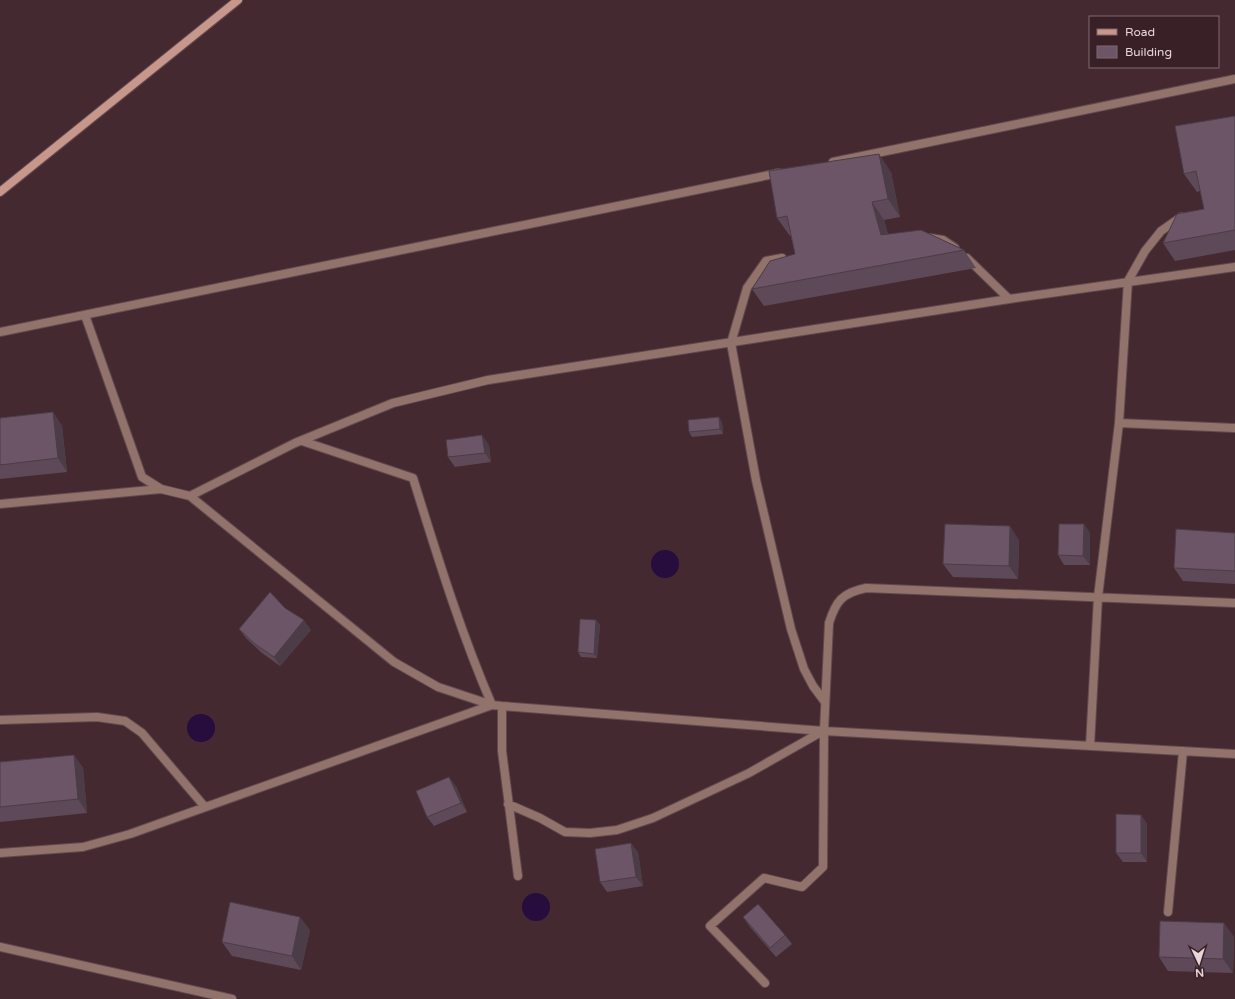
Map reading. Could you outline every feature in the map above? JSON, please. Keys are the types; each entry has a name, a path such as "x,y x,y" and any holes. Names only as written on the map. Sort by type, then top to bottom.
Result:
{"street":[{"path":"0,192 238,0"}],"lane":[{"path":"828,163 1235,79"},
{"path":"0,332 789,171"},
{"path":"1090,746 1098,597 1119,423 1128,281 1146,251 1161,231 1185,215 1192,213"},
{"path":"923,237 943,240 949,244 960,252 1010,299"},
{"path":"789,257 766,261 747,288 731,343 756,480 791,629 804,669 813,686 825,702"},
{"path":"190,496 302,441 393,403 488,380 1010,299 1235,266"},
{"path":"85,315 142,477 161,489 190,496 394,662 438,687 492,705 502,706 824,731 1235,754"},
{"path":"1119,423 1235,428"},
{"path":"302,441 413,478 453,606 475,666 492,705"},
{"path":"0,504 161,489"},
{"path":"765,983 710,926 764,878 802,887 823,867 824,731 829,624 834,608 840,600 852,591 866,588 1235,603"},
{"path":"0,852 83,847 130,834 492,705"},
{"path":"502,706 502,751 518,876"},
{"path":"0,720 97,717 125,721 142,733 205,807"},
{"path":"508,804 540,818 565,832 590,833 617,830 653,818 749,773 824,731"},
{"path":"1168,912 1182,751"},
{"path":"0,946 232,999"}],"shaded area":[{"path":"665,550 675,554 679,564 675,574 665,578 655,574 651,564 655,554"},
{"path":"201,714 211,718 215,728 211,738 201,742 191,738 187,728 191,718"},
{"path":"536,893 546,897 550,907 546,917 536,921 526,917 522,907 526,897"}],"building":[{"path":"1235,116 1235,230 1163,243 1177,214 1204,209 1196,171 1184,174 1175,126"},
{"path":"879,154 888,199 872,202 881,235 921,230 964,250 752,289 770,261 795,254 787,216 777,218 769,171"},
{"path":"53,412 58,458 0,465 0,418"},
{"path":"719,417 720,429 689,432 688,420"},
{"path":"482,435 485,453 448,457 446,440"},
{"path":"945,524 1010,526 1009,566 943,564"},
{"path":"1059,524 1084,524 1083,556 1058,555"},
{"path":"1176,529 1235,533 1235,571 1174,568"},
{"path":"270,592 285,608 304,620 274,657 255,644 239,629"},
{"path":"580,619 596,620 594,654 578,652"},
{"path":"74,755 78,799 0,807 0,762"},
{"path":"449,777 461,803 427,817 416,791"},
{"path":"1116,814 1141,815 1141,853 1116,853"},
{"path":"631,843 636,877 600,882 595,849"},
{"path":"230,902 300,917 292,956 222,942"},
{"path":"758,904 785,935 770,948 743,917"},
{"path":"1160,921 1224,923 1223,959 1159,957"}]}
